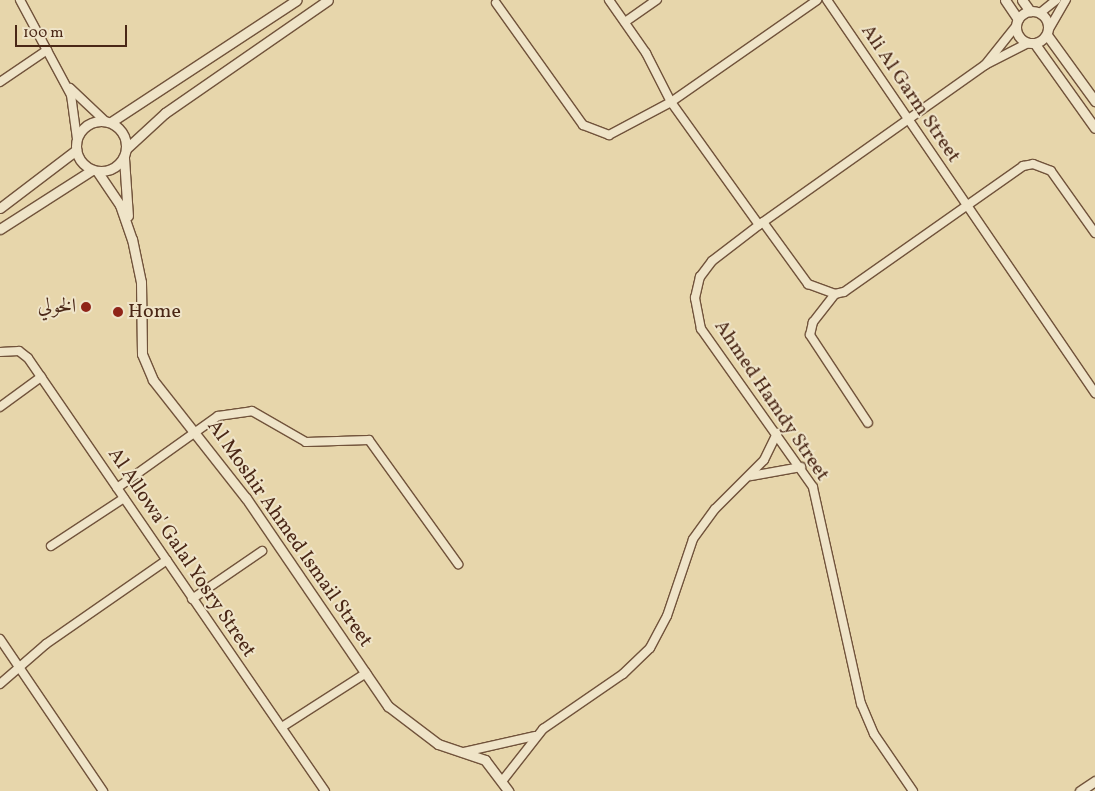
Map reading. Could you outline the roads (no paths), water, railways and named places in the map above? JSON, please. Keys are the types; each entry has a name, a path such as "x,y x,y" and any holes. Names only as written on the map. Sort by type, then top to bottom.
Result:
{"street":[{"path":"20,0 64,80 77,117 76,150 94,171"},
{"path":"77,139 90,123 108,122 297,0"},
{"path":"127,148 165,114 328,0"},
{"path":"609,0 625,22 671,102 808,284 835,294 844,292 1023,166 1033,164 1051,171 1095,233"},
{"path":"625,22 657,0"},
{"path":"496,3 591,131 618,134 671,102 817,0"},
{"name":"Ali Al Garm Street","path":"827,0 966,207 1095,393"},
{"path":"1005,0 1017,23 1031,43 1095,128"},
{"path":"1022,0 1030,11 1040,13"},
{"path":"1040,13 1056,0"},
{"path":"1031,43 1048,32 1066,0"},
{"path":"1017,23 1030,11"},
{"path":"1040,13 1048,32 1095,101"},
{"name":"Ahmed Hamdy Street","path":"985,65 1017,23"},
{"name":"Ahmed Hamdy Street","path":"912,791 874,734 861,704 820,508 801,467 701,329 695,309 697,287 706,268 761,223 985,65 1031,43"},
{"path":"0,82 47,50"},
{"path":"0,229 94,171 113,169 124,158 127,148 123,132 108,122 64,80"},
{"path":"0,208 76,150"},
{"name":"Al Moshir Ahmed Ismail Street","path":"124,158 132,239 141,282 146,367 196,432 366,673 404,722 438,744 485,760 503,780 508,791"},
{"name":"Al Moshir Ahmed Ismail Street","path":"94,171 116,197 132,239"},
{"path":"835,294 813,322 810,335 868,423"},
{"name":"Al Allowa' Galal Yosry Street","path":"0,352 19,351 41,377 324,791"},
{"path":"0,407 41,377"},
{"path":"117,488 218,416 240,410 263,414 306,442 329,444 366,438 458,564"},
{"path":"503,780 537,736 623,674 650,648 667,616 693,539 715,509 751,476 771,452 777,433"},
{"path":"751,476 801,467"},
{"path":"52,546 124,498"},
{"path":"192,599 262,551"},
{"path":"0,684 46,644 167,560"},
{"path":"0,639 103,791"},
{"path":"282,727 366,673"},
{"path":"464,752 537,736"},
{"path":"1080,791 1095,780"}],"place":[{"name":"الخولي","path":"86,307"},
{"name":"Home","path":"118,312"}]}
